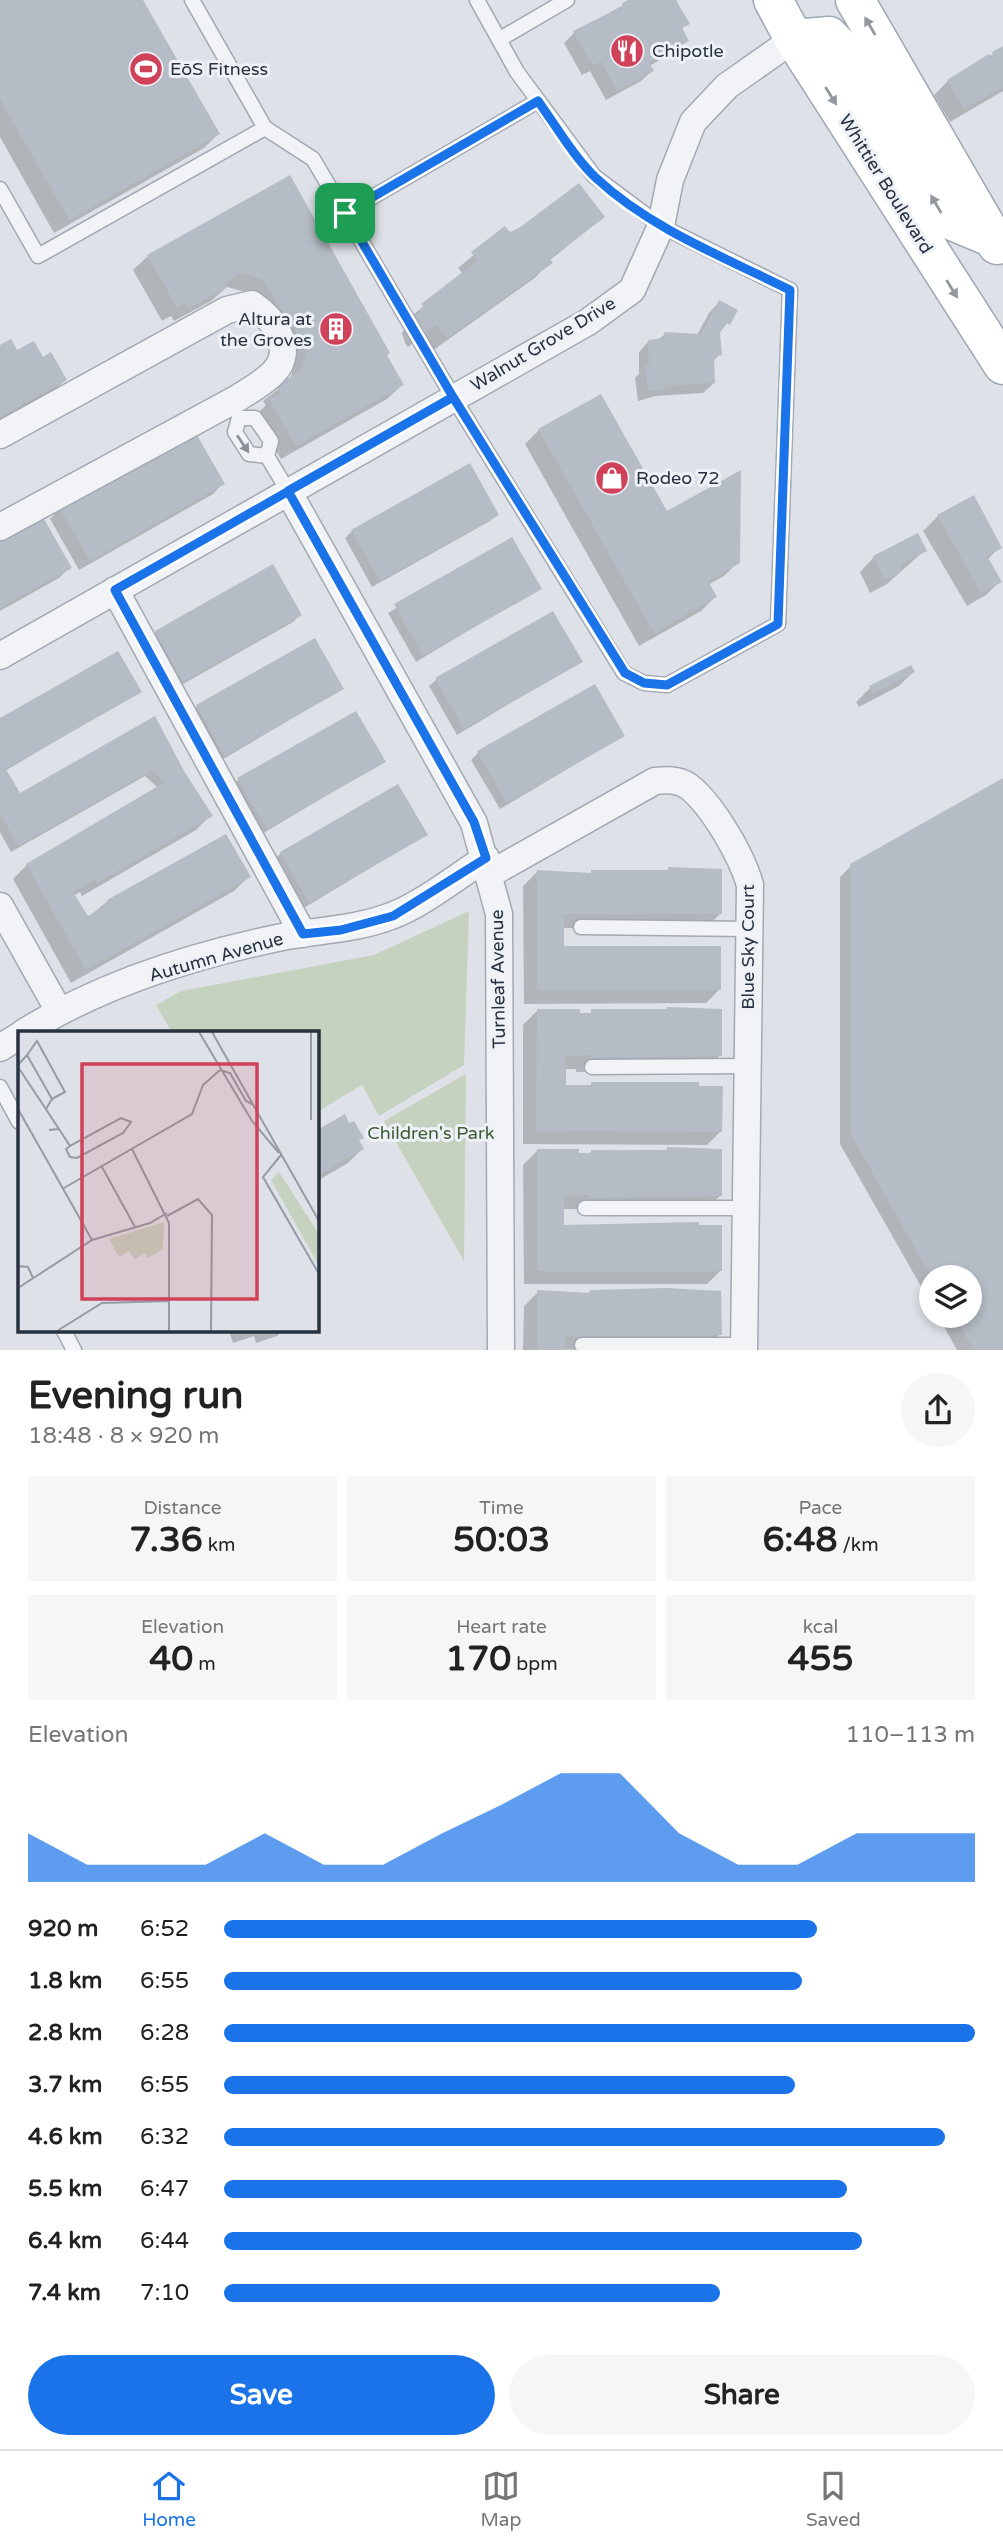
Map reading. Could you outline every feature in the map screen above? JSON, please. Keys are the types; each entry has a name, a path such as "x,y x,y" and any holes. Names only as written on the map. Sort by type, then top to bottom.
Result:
{"main road":[{"name":"Whittier Boulevard","path":"773,0 794,39 1003,365"},
{"path":"855,0 998,247"},
{"path":"794,39 829,36 849,57 943,217 998,247"}],"street":[{"name":"Walnut Grove Drive","path":"0,656 588,322 632,290 661,226 670,180 693,122 727,86 794,39"},
{"path":"0,435 227,310 253,304 268,315 280,337 283,355 275,372 234,410 0,527"},
{"name":"Turnleaf Avenue","path":"288,491 474,822 488,866 499,914 501,1350"},
{"path":"115,590 303,934"},
{"name":"Blue Sky Court","path":"488,866 655,781 669,779 686,784 705,803 745,866 750,885 744,1347"},
{"name":"Autumn Avenue","path":"27,1031 59,1011 216,953 303,934 341,930 393,916 488,866"},
{"path":"0,906 59,1011"},
{"name":"Autumn Avenue","path":"0,1048 18,1037"}],"lane":[{"path":"192,0 265,128 313,159 453,397 625,673 644,683 667,685 778,624 790,290 661,226 594,176 538,101 477,0"},
{"path":"500,39 567,0"},
{"path":"345,213 538,101"},
{"path":"0,189 38,256 265,128"},
{"path":"267,456 249,454 235,432 234,410 255,418 271,441 267,456 288,491"},
{"path":"581,927 749,929"},
{"path":"592,1067 747,1066"},
{"path":"0,1087 18,1120"},
{"path":"585,1208 746,1208"},
{"path":"65,1332 75,1350"},
{"path":"582,1345 744,1347"}],"green space":[{"path":"469,911 464,1065 379,1116 362,1085 318,1111 318,1031 171,1031 156,1005 181,991 374,955"},
{"name":"Children's Park","path":"466,1074 464,1261 384,1121"}],"building":[{"path":"0,0 143,0 220,134 69,220 0,99"},
{"name":"Chipotle","path":"628,0 676,0 690,24 682,28 689,41 649,63 654,71 617,91 601,61 593,66 573,31 623,6 622,3"},
{"path":"1003,46 1003,87 964,109 947,80 989,54 994,56 992,52"},
{"name":"Altura at the Groves","path":"290,175 390,353 387,355 404,385 296,446 269,399 281,393 276,385 301,371 307,350 263,280 242,273 225,283 227,287 189,309 186,303 177,308 147,255"},
{"path":"579,183 605,217 550,259 553,263 447,338 437,324 423,334 415,318 423,306 421,304 477,261 471,252 505,226 510,232 519,228"},
{"path":"719,300 738,310 730,325 725,322 720,333 722,355 714,357 715,383 665,386 666,389 648,391 645,366 649,365 648,340 665,338 664,332 701,334"},
{"path":"11,339 17,350 34,341 43,357 51,352 67,380 0,417 0,345"},
{"path":"601,394 667,511 741,470 740,563 708,581 717,597 654,633 538,429"},
{"path":"194,430 225,484 90,561 59,507"},
{"path":"470,463 499,515 380,581 351,530"},
{"path":"974,495 1002,548 987,556 1002,582 981,593 937,515"},
{"path":"43,517 72,568 0,608 0,538"},
{"path":"918,533 927,551 900,564 903,570 885,580 873,556"},
{"path":"512,537 542,589 423,656 394,604"},
{"path":"273,564 302,615 183,682 155,631"},
{"path":"553,611 583,662 464,729 435,678"},
{"path":"315,638 344,689 225,756 196,705"},
{"path":"118,651 142,692 6,769 20,793 155,716 184,771 213,816 97,883 95,879 73,892 88,916 109,903 107,900 226,834 251,877 86,970 26,864 165,782 152,770 18,846 0,814 0,718"},
{"path":"911,665 915,672 873,694 869,686"},
{"path":"595,684 625,736 507,803 477,751"},
{"path":"356,711 386,762 267,829 237,778"},
{"path":"1003,778 1003,1350 974,1350 961,1328 982,1328 982,1265 925,1265 850,1133 850,864"},
{"path":"398,784 428,835 309,903 280,852"},
{"path":"668,867 722,869 722,914 564,914 564,946 721,946 721,990 537,990 537,870 591,873 591,870 668,870"},
{"path":"537,1009 580,1009 580,1013 591,1013 591,1009 722,1009 722,1056 590,1058 590,1055 566,1055 566,1085 591,1085 591,1082 699,1082 699,1086 723,1086 722,1132 536,1131"},
{"path":"345,1114 349,1123 354,1121 364,1138 359,1140 364,1149 318,1175 318,1129"},
{"path":"667,1147 722,1149 722,1196 590,1198 590,1195 564,1195 564,1225 699,1222 699,1225 722,1225 722,1271 537,1271 537,1149 579,1149 579,1153 591,1153 591,1150 667,1150"},
{"path":"667,1288 721,1291 722,1335 565,1337 565,1350 537,1350 537,1290 590,1293 590,1290"}],"place":[{"name":"Chipotle","path":"627,51"},
{"name":"EōS Fitness","path":"146,69"},
{"name":"Altura at the Groves","path":"336,329"},
{"name":"Rodeo 72","path":"612,478"}],"route":[{"path":"345,213 453,397 288,491 474,822 486,858 393,916 341,930 303,934 115,590 288,491 371,444 453,397 625,673 644,683 667,685 778,624 790,290 661,226 623,200 594,176 538,101 345,213"}]}
